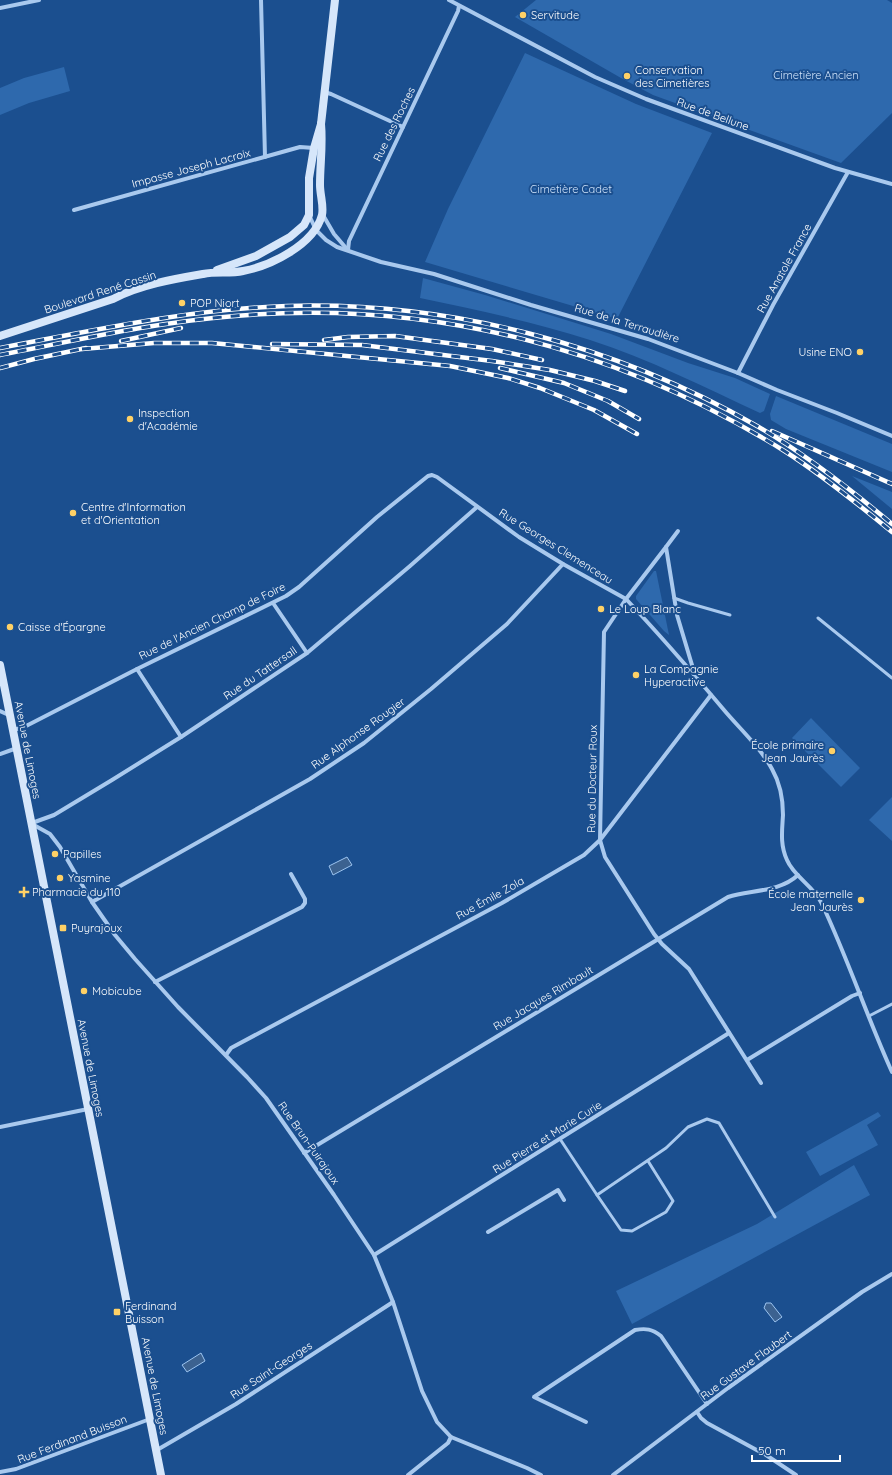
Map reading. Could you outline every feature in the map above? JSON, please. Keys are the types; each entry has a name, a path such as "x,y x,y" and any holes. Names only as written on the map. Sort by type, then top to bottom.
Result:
{"main road":[{"name":"Rue de la Terraudière","path":"322,214 320,187 322,140 321,124 334,0"},
{"name":"Rue de la Terraudière","path":"309,215 309,178 314,148 321,124"},
{"name":"Boulevard René Cassin","path":"209,273 242,272 256,268 287,253 302,244 316,230 322,214"},
{"name":"Boulevard René Cassin","path":"0,336 123,294 164,282 209,273 256,256 297,232 304,225 309,215"},
{"name":"Avenue de Limoges","path":"0,665 2,686 14,730 31,823 161,1475"}],"street":[{"path":"0,8 39,0"},
{"path":"262,0 265,157"},
{"name":"Rue de Bellune","path":"449,0 595,77 646,99 848,172 892,184"},
{"name":"Rue des Roches","path":"348,250 349,241 458,12 459,6"},
{"path":"324,92 403,127"},
{"name":"Impasse Joseph Lacroix","path":"74,210 300,147 314,148"},
{"name":"Rue Anatole France","path":"738,373 772,305 848,172"},
{"name":"Rue de la Terraudière","path":"322,214 334,234 348,250"},
{"name":"Rue de la Terraudière","path":"309,215 316,230 326,240 348,250 381,262 434,274 531,305 648,339 738,373 892,436"},
{"name":"Rue de l'Ancien Champ de Foire","path":"14,730 28,725 137,668 272,603 299,587 377,517 428,476 432,475 437,477 477,507"},
{"name":"Rue Georges Clemenceau","path":"477,507 518,537 626,599 695,675"},
{"name":"Rue du Tattersall","path":"31,823 54,815 180,737 307,653 477,507"},
{"path":"678,531 666,547 677,615 695,675 762,754 772,769 778,782 782,798 781,834 783,850 789,865 809,885 821,903 892,1072"},
{"name":"Rue du Docteur Roux","path":"666,547 626,599 604,632 600,840 605,858 658,940 689,969 761,1083"},
{"name":"Rue Alphonse Rougier","path":"92,902 310,779 364,742 431,689 507,624 563,564"},
{"path":"272,603 307,653"},
{"path":"137,668 180,737"},
{"name":"Rue Émile Zola","path":"226,1055 231,1048 238,1044 502,903 584,855 600,840 711,695"},
{"path":"0,711 10,716"},
{"path":"0,754 17,748"},
{"name":"Rue Brun-Puirajoux","path":"31,823 54,838 92,902 115,935 155,982 266,1098 374,1254 393,1302 422,1391 437,1422 451,1437 541,1475"},
{"path":"155,982 302,907 305,903 305,899 291,874"},
{"name":"Rue Jacques Rimbault","path":"304,1153 728,897 740,893 779,886 794,879 798,875"},
{"path":"747,1060 848,998 860,993"},
{"name":"Rue Pierre et Marie Curie","path":"374,1254 560,1140 729,1033"},
{"path":"0,1127 88,1109"},
{"path":"488,1232 558,1190 564,1200"},
{"name":"Rue Gustave Flaubert","path":"613,1475 707,1404 862,1292 892,1274"},
{"name":"Rue Saint-Georges","path":"156,1450 236,1404 393,1302"},
{"path":"586,1422 534,1397 635,1330 646,1328 653,1330 661,1336 707,1404"},
{"path":"697,1412 707,1423 766,1455 796,1475"},
{"name":"Rue Ferdinand Buisson","path":"0,1472 16,1469 150,1419"},
{"path":"408,1475 448,1443 451,1437"}],"lane":[{"path":"674,598 688,604 730,615"},
{"path":"818,618 892,678"},
{"path":"869,1016 892,1004"},
{"path":"597,1195 666,1148 688,1127 707,1119 719,1122 776,1217"},
{"path":"560,1140 621,1230 632,1231 666,1212 673,1201 648,1161"}],"green space":[{"name":"Cimetière Ancien","path":"536,0 887,0 892,3 892,113 841,163 653,95 621,78 515,17"},
{"name":"Cimetière Cadet","path":"525,53 636,104 712,133 617,319 425,262 448,209"},
{"path":"64,67 70,91 29,103 0,115 0,88 24,78"},
{"path":"423,278 485,295 611,334 688,363 735,378 770,394 764,411 760,413 697,383 634,356 590,340 527,322 420,298"},
{"path":"776,396 892,444 892,472 786,429 771,420 770,414"},
{"path":"852,476 892,492 892,509"},
{"path":"654,571 656,571 669,635 636,599 636,596"},
{"path":"811,718 860,768 841,787 792,738"},
{"path":"892,797 892,841 869,820"},
{"path":"878,1112 881,1116 867,1125 878,1145 820,1176 806,1152"},
{"path":"854,1165 870,1195 632,1324 616,1291 757,1224"}],"shaded area":[{"path":"347,857 352,865 333,875 329,866"},
{"path":"766,1303 771,1303 782,1317 775,1322 764,1308"},
{"path":"201,1353 205,1361 187,1372 182,1365"}],"railway":[{"path":"0,348 143,321 215,311 251,308 287,306 348,306 409,311 470,320 530,334 589,351 647,372 703,397 757,426 792,448 860,497 892,524"},
{"path":"0,355 146,327 235,316 308,313 380,315 451,324 521,339 590,359 657,384 722,416 786,452 840,490 892,532"},
{"path":"121,341 181,328"},
{"path":"324,340 348,337 395,336 492,349 542,360"},
{"path":"82,349 154,343 212,343 450,366 508,378 540,388 594,410 637,434"},
{"path":"272,344 362,345 492,361 550,370 595,381 625,391"},
{"path":"0,368 86,348"},
{"path":"500,368 564,383 608,401 639,419"},
{"path":"772,431 892,484"}],"place":[{"name":"Servitude","path":"523,15"},
{"name":"Conservation des Cimetières","path":"627,76"},
{"name":"POP Niort","path":"182,303"},
{"name":"Usine ENO","path":"860,352"},
{"name":"Inspection d'Académie","path":"130,419"},
{"name":"Centre d'Information et d'Orientation","path":"73,513"},
{"name":"Le Loup Blanc","path":"601,609"},
{"name":"Caisse d'Épargne","path":"10,627"},
{"name":"La Compagnie Hyperactive","path":"636,675"},
{"name":"École primaire Jean Jaurès","path":"832,751"},
{"name":"Papilles","path":"55,854"},
{"name":"Yasmine","path":"60,878"},
{"name":"Pharmacie du 110","path":"24,892"},
{"name":"École maternelle Jean Jaurès","path":"861,900"},
{"name":"Puyrajoux","path":"63,928"},
{"name":"Mobicube","path":"84,991"},
{"name":"Ferdinand Buisson","path":"117,1312"}]}
